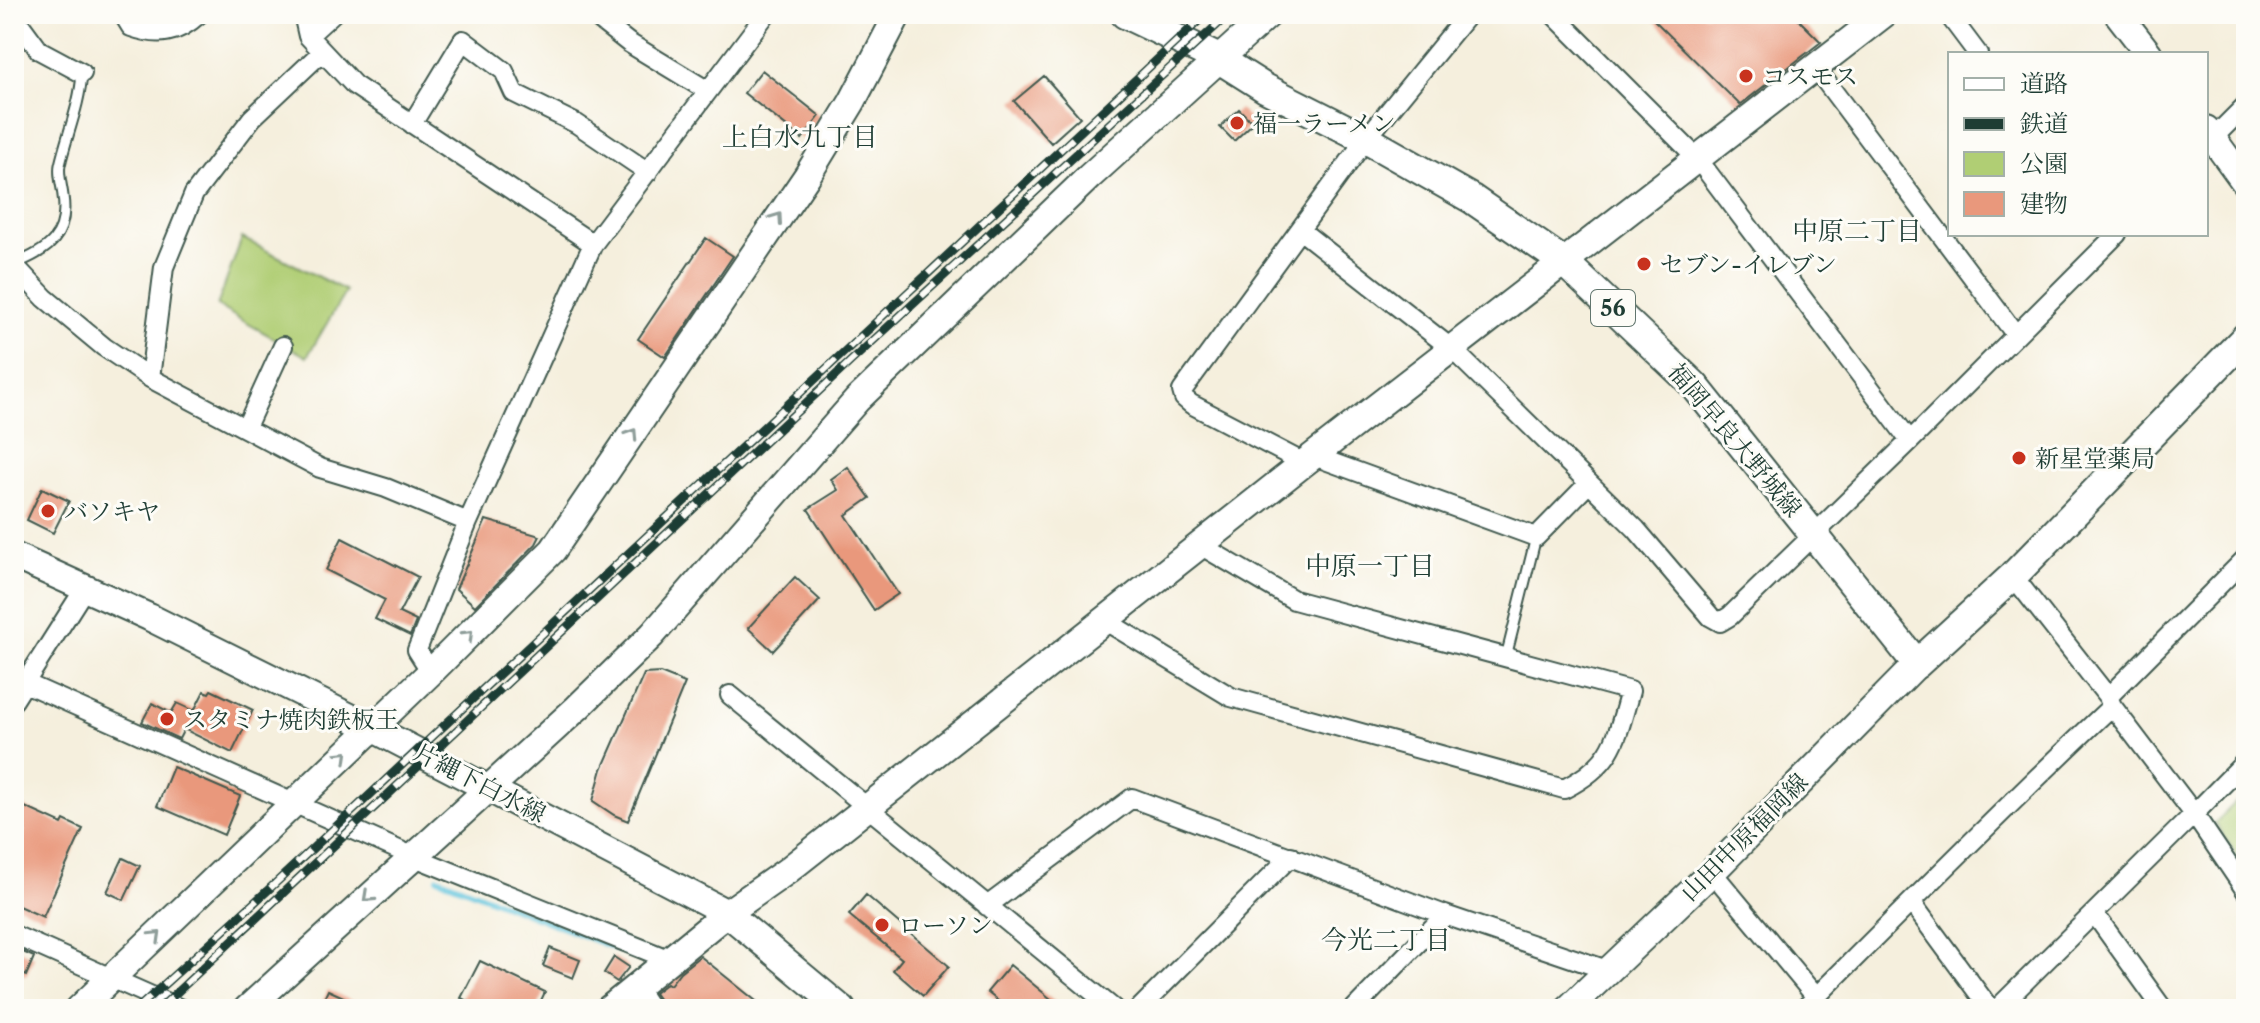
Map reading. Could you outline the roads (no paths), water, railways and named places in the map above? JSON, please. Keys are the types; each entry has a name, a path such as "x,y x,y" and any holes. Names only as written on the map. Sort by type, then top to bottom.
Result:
{"main road":[{"name":"福岡早良大野城線","path":"1125,14 1219,59 1265,88 1366,139 1472,199 1565,263 1694,385 1917,664"},
{"path":"1917,664 2013,576 2246,337"}],"street":[{"path":"123,14 131,27 153,35 185,27 199,14"},
{"path":"303,14 308,36 354,85 593,244"},
{"path":"308,36 332,14"},
{"path":"592,14 629,43 708,91"},
{"path":"431,672 417,650 468,522 593,244 766,14"},
{"path":"79,1009 431,672 553,550 807,176 852,102 898,14"},
{"path":"247,1009 577,708 652,635 857,400 1089,177 1269,14"},
{"path":"1468,14 1366,139 1182,391 1191,404 1309,460 1536,537 1589,483"},
{"path":"1553,14 1697,158 1910,441"},
{"path":"611,1008 642,998 670,960 727,913 754,896 1884,14"},
{"path":"1948,14 1976,52"},
{"path":"2118,14 2147,52"},
{"path":"14,16 39,50 82,73"},
{"path":"412,124 463,40 504,71 514,93 577,124 648,172"},
{"path":"150,378 164,267 194,194 252,118 322,52"},
{"path":"1815,67 2016,335"},
{"path":"2246,105 2208,138 2246,184"},
{"path":"1300,230 1452,349 1636,529 1711,617 1720,622 1815,536 2113,236"},
{"path":"14,264 45,298 104,347 150,378 320,468 386,488 468,522"},
{"path":"246,427 283,346"},
{"path":"1104,620 1231,697 1564,789 1599,767 1618,735 1630,691 1294,600 1200,545"},
{"name":"片縄下白水線","path":"14,556 372,728 727,913"},
{"path":"1712,872 1810,1003 2110,701 2246,558"},
{"path":"2013,576 2194,814 2246,891"},
{"path":"14,700 85,588"},
{"name":"山田中原福岡線","path":"1568,1009 1712,872 1917,664"},
{"path":"25,683 412,856 670,960"},
{"path":"730,695 1114,1009"},
{"path":"1997,1009 2246,761"},
{"path":"987,906 1132,798 1445,915 1607,970"},
{"path":"1139,1009 1291,856"},
{"path":"1912,903 1990,1009"},
{"path":"727,913 842,1009"},
{"path":"2094,913 2163,1009"},
{"path":"1354,1009 1445,915"},
{"path":"14,935 181,1009"}],"lane":[{"path":"14,264 40,254 60,231 66,214 59,169 81,91 82,73"},
{"path":"1506,657 1536,537"}],"waterway":[{"path":"438,878 619,950"}],"railway":[{"path":"137,1009 1206,14"},
{"path":"159,1009 851,361 1229,14"}],"place":[{"name":"コスモス","path":"1746,76"},
{"name":"福一ラーメン","path":"1237,123"},
{"name":"セブン-イレブン","path":"1644,264"},
{"name":"新星堂薬局","path":"2019,458"},
{"name":"バソキヤ","path":"48,511"},
{"name":"スタミナ焼肉鉄板王","path":"167,719"},
{"name":"ローソン","path":"882,925"}],"district":[{"name":"上白水九丁目","path":"800,137"},
{"name":"中原二丁目","path":"1857,231"},
{"name":"中原一丁目","path":"1370,566"},
{"name":"今光二丁目","path":"1386,940"}]}
